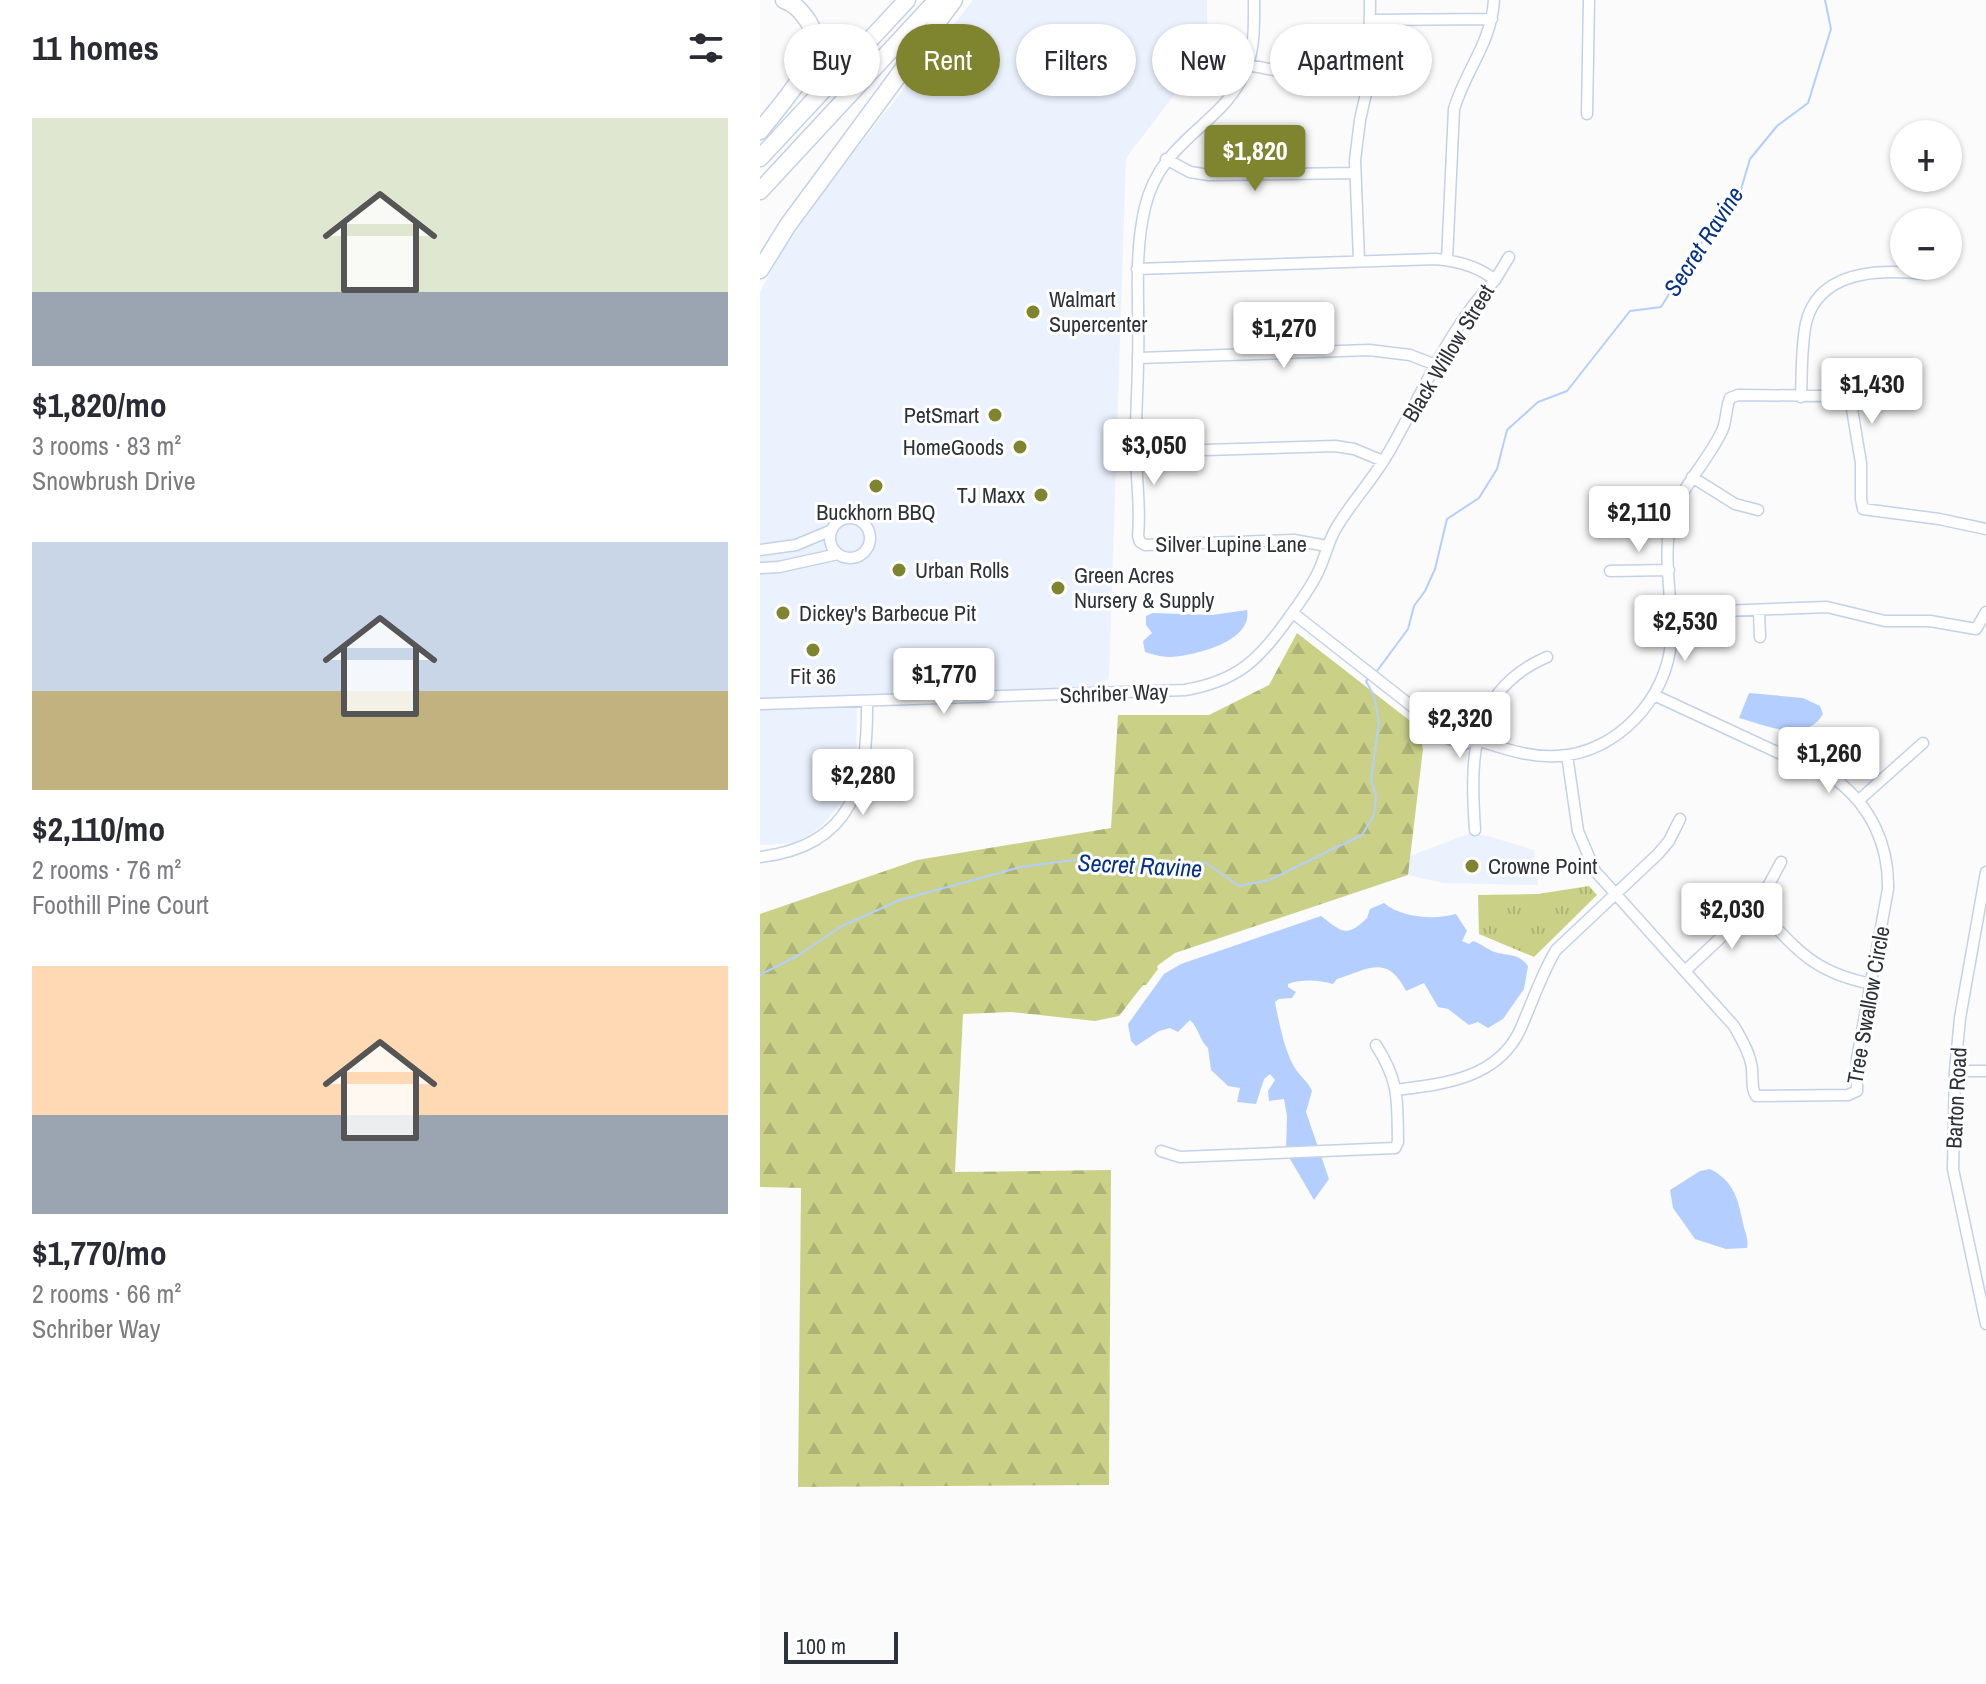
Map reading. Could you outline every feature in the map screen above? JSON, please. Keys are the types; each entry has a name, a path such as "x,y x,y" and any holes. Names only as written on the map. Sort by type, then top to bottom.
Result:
{"highway":[{"path":"760,131 804,72 813,49 811,26 799,8 784,0"},
{"path":"760,158 907,0"},
{"path":"760,191 937,0"},
{"path":"760,270 788,225 954,0"}],"street":[{"name":"Silver Lupine Lane","path":"1253,24 1254,0"},
{"path":"1359,260 1355,173 1360,120 1369,80 1370,0"},
{"path":"1447,260 1454,109 1460,88 1483,48 1494,0"},
{"path":"1587,114 1589,0"},
{"path":"1371,20 1492,19"},
{"name":"Silver Lupine Lane","path":"1230,96 1166,159 1146,204 1138,240 1139,358 1135,418 1138,536 1145,545 1294,540 1327,546"},
{"path":"1166,159 1190,172 1209,175 1355,173"},
{"path":"1495,280 1509,257"},
{"name":"Black Willow Street","path":"1137,269 1359,260 1447,260 1477,268 1495,280 1467,313 1372,481 1349,508 1327,546 1320,569 1293,613"},
{"path":"1801,397 1806,320 1821,295 1833,284 1859,274 1890,272"},
{"path":"1139,358 1379,351 1410,355 1436,365"},
{"path":"1450,724 1470,731 1476,739 1529,755 1567,755 1592,748 1635,719 1654,695 1667,662 1671,640 1668,543 1672,517 1692,477 1723,431 1730,398 1738,395 1845,396 1851,403 1861,463 1863,509 1986,529"},
{"path":"1136,452 1319,445 1354,449 1383,461"},
{"path":"1692,477 1735,504 1758,510"},
{"path":"760,550 796,545 832,530 841,520 853,518 864,523 869,530 870,543 865,551 855,557 838,554 760,568"},
{"path":"832,530 831,543 838,554"},
{"path":"1610,571 1669,570"},
{"path":"1670,613 1827,607 1885,621 1930,621 1976,629 1986,612"},
{"path":"1759,610 1760,637"},
{"path":"1293,613 1423,715 1434,734 1465,744 1476,739"},
{"name":"Schriber Way","path":"760,704 1157,692 1208,686 1232,677 1253,662 1267,649 1293,613"},
{"path":"1475,830 1472,770 1476,739 1487,711 1512,677 1547,657"},
{"name":"Tree Swallow Circle","path":"1567,755 1582,845 1595,871 1734,1026 1751,1065 1752,1090 1756,1096 1848,1095 1857,1091 1857,1059 1887,902 1888,875 1880,837 1859,800 1827,774 1654,695"},
{"path":"760,857 777,855 805,845 827,831 846,812 863,773 867,701"},
{"path":"1423,715 1435,713 1447,716 1450,724"},
{"path":"1442,736 1450,724"},
{"path":"1859,800 1923,743"},
{"path":"1396,1090 1451,1083 1479,1073 1502,1055 1518,1034 1556,950 1669,841 1680,819"},
{"path":"1685,971 1755,906 1766,893 1781,862"},
{"name":"Barton Road","path":"1986,872 1960,1018 1955,1071 1953,1169 1986,1324"},
{"path":"1755,906 1816,965 1833,974 1872,984"},
{"path":"1161,1151 1180,1157 1395,1148 1398,1142 1396,1090 1391,1069 1376,1045"},
{"path":"1955,1071 1986,1071"}],"shaded area":[{"path":"973,0 1207,0 1207,24 1152,24 1152,96 1173,96 1126,158 1109,679 1091,687 857,698 856,767 842,802 820,828 795,843 760,845 760,292 779,256 823,192 898,96 1000,96 1000,24 954,24"},
{"name":"Crowne Point","path":"1470,833 1534,850 1538,885 1443,883 1408,875 1410,856"}],"green space":[{"path":"1297,633 1418,727 1423,749 1408,875 1175,953 1157,966 1146,985 1119,1016 1095,1021 1011,1012 963,1014 955,1172 1111,1170 1109,1485 798,1487 801,1188 760,1187 760,914 917,860 1111,828 1118,715 1209,715 1269,685"},
{"path":"1589,886 1597,895 1534,957 1479,934 1478,895 1538,894"}],"water":[{"path":"1247,610 1241,631 1219,645 1192,654 1169,657 1145,652 1143,641 1152,633 1146,625 1146,616 1153,613 1212,615"},
{"path":"1749,693 1803,698 1820,706 1823,714 1816,723 1796,730 1761,725 1739,718"},
{"path":"1384,903 1400,912 1418,916 1456,914 1467,931 1462,941 1469,944 1473,941 1525,962 1528,966 1524,989 1503,1019 1488,1028 1478,1022 1469,1025 1448,1009 1438,1007 1424,983 1406,991 1399,979 1384,968 1359,971 1337,979 1333,984 1299,981 1288,984 1296,992 1292,998 1275,1002 1278,1019 1293,1064 1312,1091 1306,1112 1329,1179 1314,1200 1286,1152 1284,1099 1269,1101 1268,1091 1275,1080 1270,1074 1264,1079 1256,1104 1237,1102 1240,1088 1228,1086 1211,1070 1208,1048 1190,1020 1178,1032 1170,1028 1159,1031 1136,1046 1131,1041 1128,1024 1164,974 1181,964 1321,916 1339,929 1348,931 1367,918 1370,909"},
{"path":"1710,1169 1725,1179 1734,1192 1747,1248 1726,1249 1695,1239 1673,1208 1670,1190 1700,1171"}],"waterway":[{"name":"Secret Ravine","path":"1377,671 1408,629 1414,606 1435,569 1447,519 1479,498 1497,469 1507,430 1538,402 1567,391 1630,311 1661,307 1704,239 1714,216 1739,196 1750,159 1777,126 1808,103 1831,29 1825,0"},
{"name":"Secret Ravine","path":"760,975 797,956 842,926 900,900 1021,867 1074,860 1138,867 1173,862 1206,863 1239,886 1269,880 1362,835 1374,815 1376,796 1371,780 1379,722 1374,696 1366,681 1369,678"}],"place":[{"name":"Walmart Supercenter","path":"1033,312"},
{"name":"PetSmart","path":"995,415"},
{"name":"HomeGoods","path":"1020,447"},
{"name":"Buckhorn BBQ","path":"876,486"},
{"name":"TJ Maxx","path":"1041,495"},
{"name":"Urban Rolls","path":"899,570"},
{"name":"Green Acres Nursery & Supply","path":"1058,588"},
{"name":"Dickey's Barbecue Pit","path":"783,613"},
{"name":"Fit 36","path":"813,650"},
{"name":"Crowne Point","path":"1472,866"}]}
